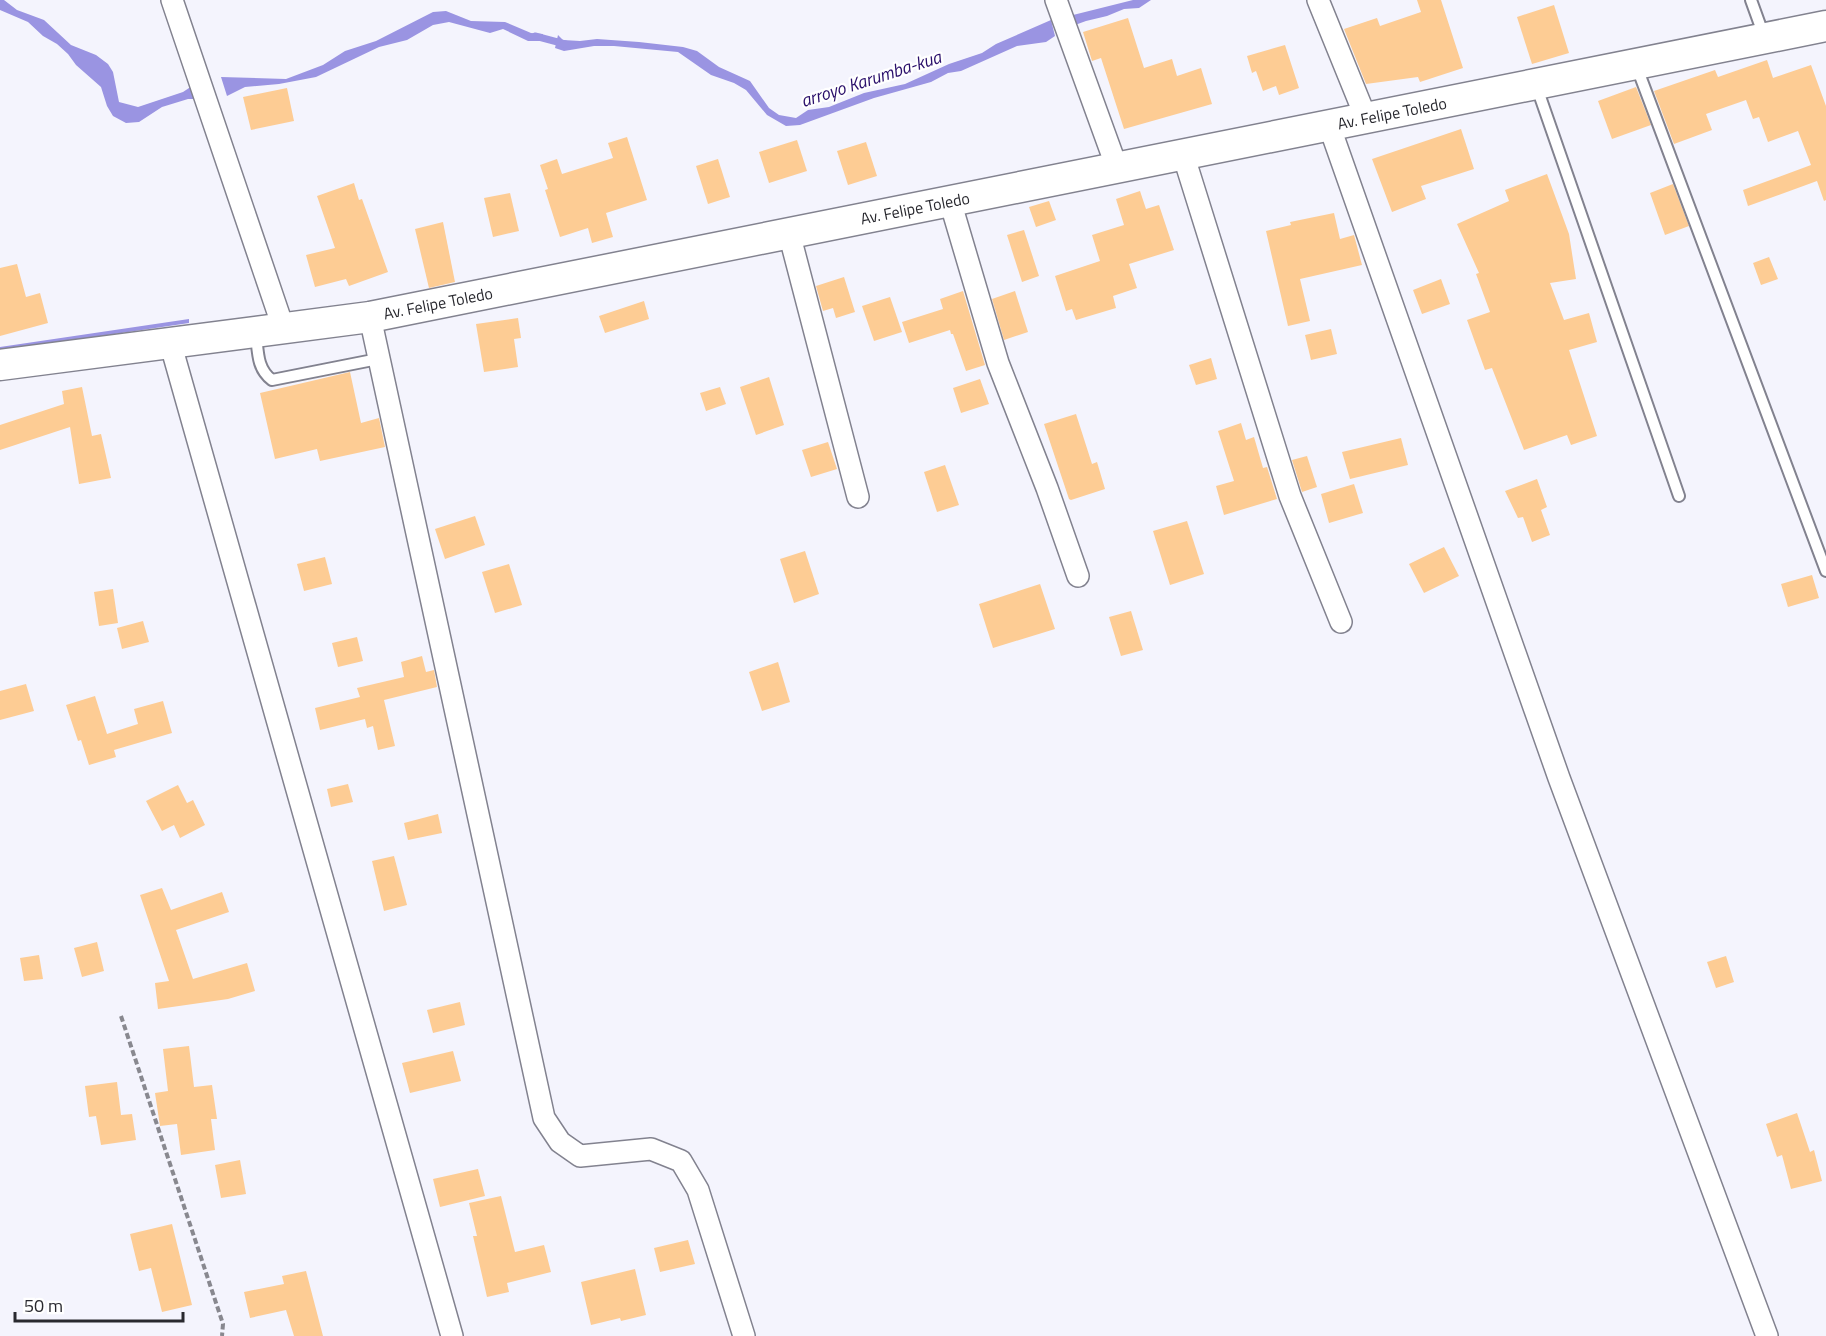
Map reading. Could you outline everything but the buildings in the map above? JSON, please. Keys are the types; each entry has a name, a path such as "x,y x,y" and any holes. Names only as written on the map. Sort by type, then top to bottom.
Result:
{"main road":[{"name":"Av. Felipe Toledo","path":"0,365 370,317 1826,26"}],"street":[{"path":"172,0 208,104 269,329"},
{"path":"1056,0 1117,168"},
{"path":"1318,0 1366,118"},
{"path":"1329,125 1559,778 1767,1336"},
{"path":"1183,154 1290,496 1341,622"},
{"path":"950,201 998,363 1047,488 1078,576"},
{"path":"789,234 858,497"},
{"path":"370,317 544,1118 560,1142 580,1156 651,1149 681,1161 698,1190 744,1336"},
{"path":"170,342 452,1336"}],"lane":[{"path":"1751,0 1765,39"},
{"path":"1636,65 1826,571"},
{"path":"1536,84 1679,496"},
{"path":"269,329 260,366 265,375 273,380 378,359"}],"path":[{"path":"121,1016 223,1324 222,1336"}],"shaded area":[{"path":"0,0 4,0 17,10 44,20 71,45 96,55 108,64 113,72 119,102 138,107 183,92 192,86 196,99 188,99 162,107 139,122 126,123 113,116 101,87 76,65 68,54 28,22 0,10"},
{"path":"1133,0 1151,0 1139,8 1124,9 1075,25 1073,15"},
{"path":"446,11 471,21 505,22 531,33 543,34 542,41 528,41 503,29 490,33 449,22 433,25 407,40 379,47 316,77 245,87 227,96 221,77 286,79 323,65 345,51 376,41 433,12"},
{"path":"1051,20 1055,36 1046,42 1017,46 931,82 874,98 800,125 786,126 767,115 746,90 711,75 678,52 614,46 594,46 564,51 555,48 558,35 563,40 597,39 639,42 683,47 697,51 719,67 750,81 769,108 779,115 796,118 808,110 829,107 864,93 905,84 949,64 982,53 996,44"},
{"path":"189,319 189,323 0,351 0,347"}],"waterway":[{"name":"arroyo Karumba-kua","path":"535,36 565,44"}]}
